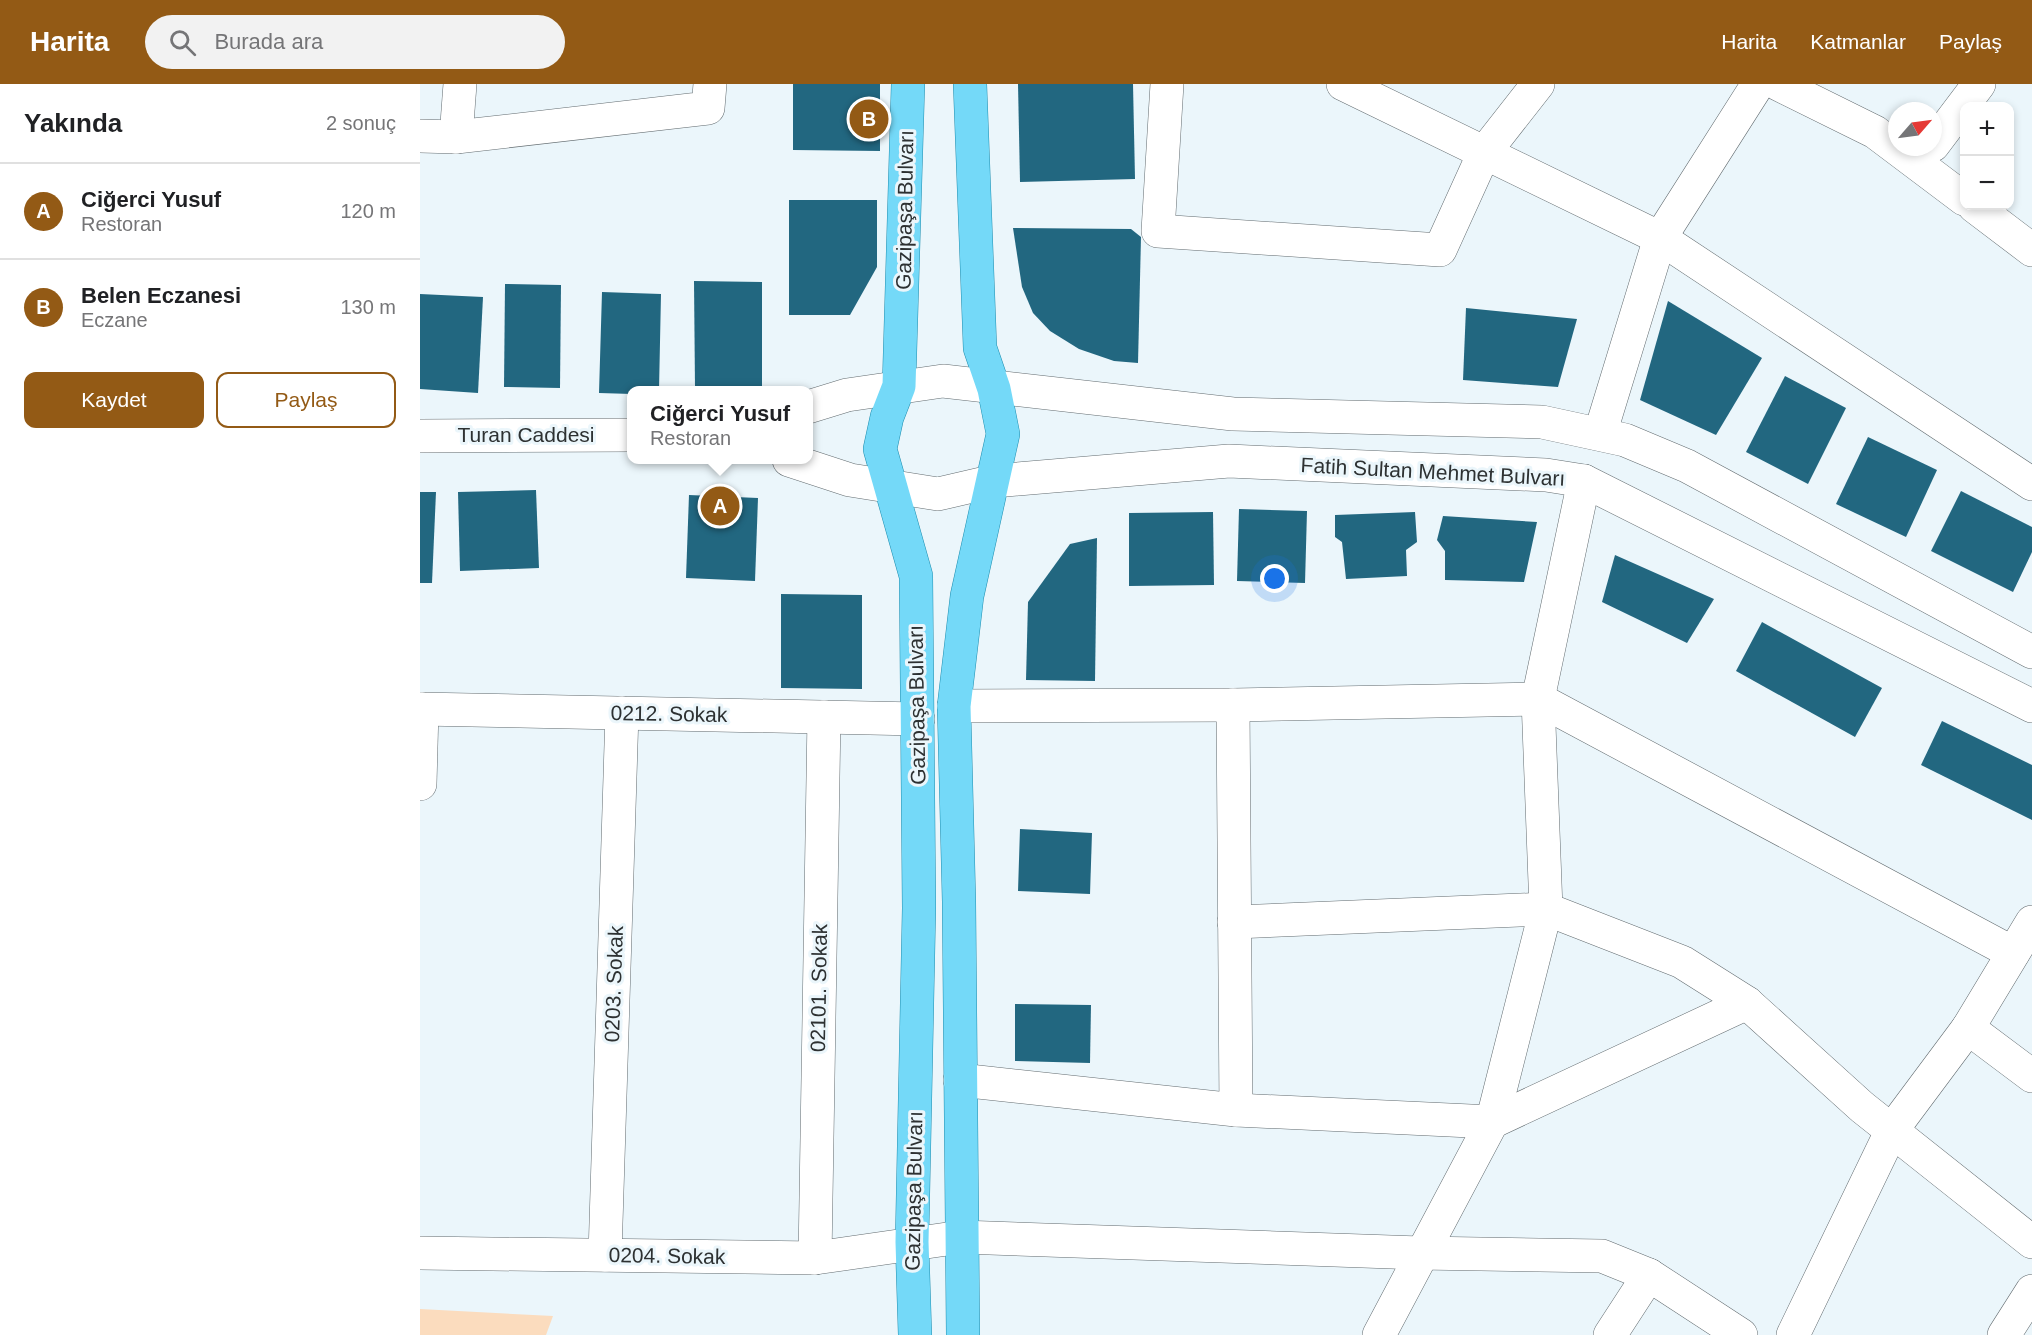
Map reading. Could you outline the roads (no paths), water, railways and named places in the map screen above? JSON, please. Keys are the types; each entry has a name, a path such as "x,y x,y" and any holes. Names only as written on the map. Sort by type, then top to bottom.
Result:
{"main road":[{"name":"Gazipaşa Bulvarı","path":"908,84 899,386 886,417 880,449 916,576 919,908 912,1242 915,1335"},
{"name":"Gazipaşa Bulvarı","path":"963,1335 954,706 967,596 982,520 994,481 1003,434 994,389 981,348 970,84"}],"street":[{"path":"456,137 460,84"},
{"path":"420,136 456,137 708,108 710,84"},
{"path":"1167,84 1158,231 1440,250 1484,153 1538,84"},
{"path":"1343,84 1660,238 2032,484"},
{"path":"1600,434 1660,238 1758,84"},
{"path":"1778,84 1888,137"},
{"path":"1942,133 1979,84"},
{"path":"1931,156 1960,193"},
{"path":"1979,210 2032,249"},
{"path":"813,405 847,395 943,381 994,389 1233,414 1542,422 1624,440 1687,466 2032,652"},
{"name":"Turan Caddesi","path":"420,436 627,435"},
{"name":"Fatih Sultan Mehmet Bulvarı","path":"804,464 850,480 938,494 994,481 1229,461 1546,475 1584,481 1728,550 2032,706"},
{"path":"1379,1335 1420,1253 1492,1122 1546,909 1538,699 1584,481"},
{"path":"954,706 1233,705 1538,699 2013,953"},
{"path":"1233,705 1236,1110"},
{"path":"420,784 421,709"},
{"name":"0212. Sokak","path":"421,709 918,719"},
{"name":"0203. Sokak","path":"605,1255 622,713"},
{"name":"02101. Sokak","path":"815,1258 824,717"},
{"path":"1234,922 1546,909 1682,962 1747,1003 1892,1130 2032,1242"},
{"path":"1793,1335 1892,1130 1968,1028 2032,922"},
{"path":"960,1080 1236,1110 1492,1122 1747,1003"},
{"path":"1968,1028 2032,1076"},
{"name":"0204. Sokak","path":"420,1253 815,1258 912,1242 961,1237 1420,1253 1602,1256 1649,1275 1741,1335"},
{"path":"1610,1335 1649,1275"},
{"path":"2004,1335 2032,1291"}],"place":[{"name":"Belen Eczanesi","path":"869,119"},
{"name":"Ciğerci Yusuf","path":"720,506"}]}
